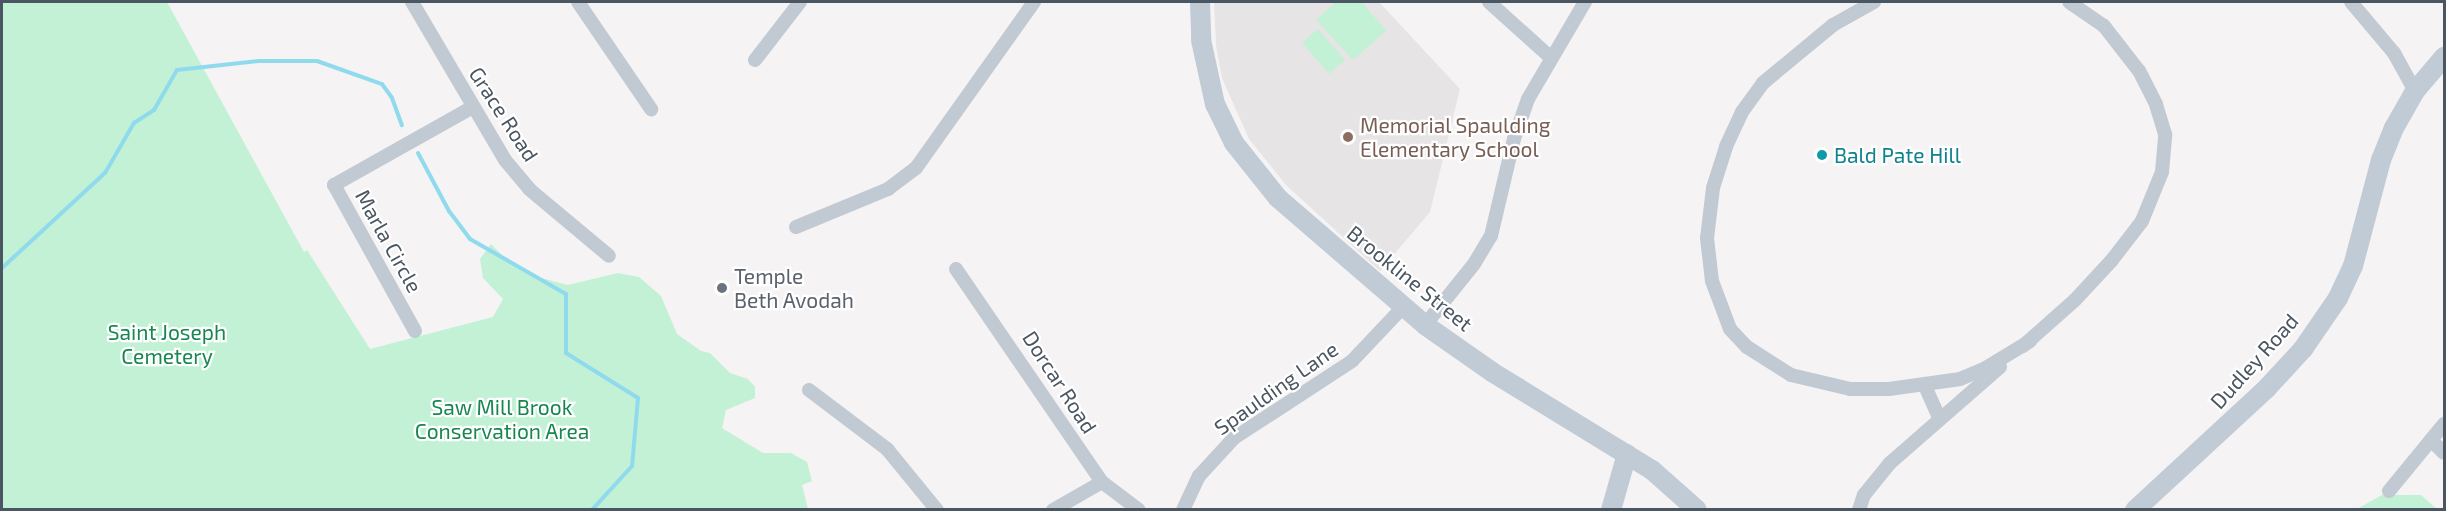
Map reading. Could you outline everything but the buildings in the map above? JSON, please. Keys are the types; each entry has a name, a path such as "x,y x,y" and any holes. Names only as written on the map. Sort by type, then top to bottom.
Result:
{"main road":[{"name":"Brookline Street","path":"1200,2 1208,79 1215,104 1234,143 1278,198 1425,325 1492,372 1628,454 1697,510"},
{"name":"Dudley Road","path":"2135,510 2267,388 2303,349 2338,298 2353,266 2381,160 2415,91 2445,57"},
{"path":"1611,510 1628,454"}],"street":[{"name":"Grace Road","path":"412,2 505,160 529,189 609,256"},
{"path":"578,2 651,109"},
{"path":"755,60 800,2"},
{"path":"796,227 888,189 916,168 1034,2"},
{"path":"1489,2 1550,57"},
{"path":"1425,325 1474,264 1491,236 1514,139 1528,99 1550,57 1585,2"},
{"path":"1874,2 1833,25 1797,52 1764,83 1742,112 1713,188 1707,238 1712,281 1731,329 1747,347 1791,375 1850,389 1925,386 1984,369 2030,341"},
{"path":"1858,510 1875,479 2030,341 2112,260 2142,221 2162,172 2165,134 2156,104 2139,71 2104,26 2068,2"},
{"path":"2351,2 2394,53 2415,91"},
{"name":"Marla Circle","path":"415,331 334,185 473,106"},
{"name":"Dorcar Road","path":"956,269 1102,482 1139,510"},
{"name":"Spaulding Lane","path":"1183,510 1199,476 1234,438 1352,361 1403,308"},
{"path":"1925,386 1940,419"},
{"path":"808,390 887,449 937,510"},
{"path":"2389,491 2445,424"},
{"path":"2431,440 2445,453"},
{"path":"1053,510 1102,482"}],"shaded area":[{"name":"Memorial Spaulding Elementary School","path":"1214,2 1379,2 1460,89 1430,212 1380,271 1286,185 1249,139 1222,78 1216,45"}],"green space":[{"name":"Saint Joseph Cemetery","path":"2,2 167,2 304,252 307,250 370,349 493,317 503,299 483,278 480,259 491,244 507,260 541,278 568,285 618,273 639,277 661,296 677,334 701,351 710,353 730,373 748,379 755,387 755,398 726,410 722,428 763,453 791,453 807,462 812,481 802,485 808,509 2,509"},
{"path":"1336,2 1362,2 1386,31 1353,60 1316,20"},
{"path":"1318,29 1345,60 1329,74 1302,43"},
{"path":"2382,495 2421,495 2437,509 2355,510"}],"waterway":[{"path":"2,268 105,173 134,123 154,110 177,70 259,61 317,61 382,84 392,98 402,125"},
{"path":"418,153 449,211 470,239 566,294 566,353 638,398 632,466 592,510"}],"place":[{"name":"Memorial Spaulding Elementary School","path":"1348,137"},
{"name":"Bald Pate Hill","path":"1822,155"},
{"name":"Temple Beth Avodah","path":"722,288"}],"park label":[{"name":"Saw Mill Brook Conservation Area","path":"502,419"}]}
